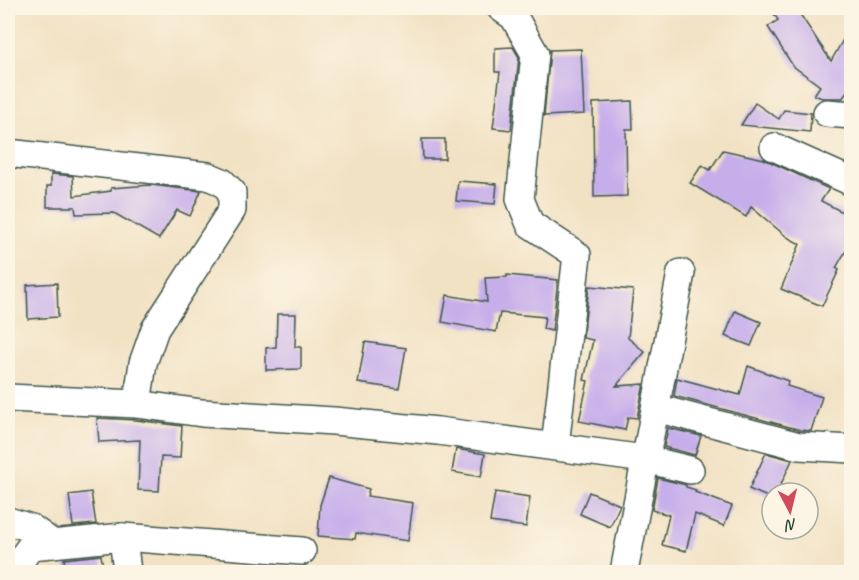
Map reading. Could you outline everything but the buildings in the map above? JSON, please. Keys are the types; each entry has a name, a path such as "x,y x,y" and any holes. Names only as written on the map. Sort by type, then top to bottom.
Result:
{"street":[{"path":"509,11 535,54 520,199 530,224 577,255 555,446"},
{"path":"774,147 852,182"},
{"path":"8,153 208,176 222,182 232,192 232,210 155,330 142,363 137,404"},
{"path":"624,573 681,273"},
{"path":"8,398 137,404 202,412 334,421 555,446 645,459 690,470"},
{"path":"656,408 798,446 852,449"},
{"path":"8,521 31,528 52,544"},
{"path":"123,537 127,573"},
{"path":"12,573 32,546 123,537 302,551"}]}
